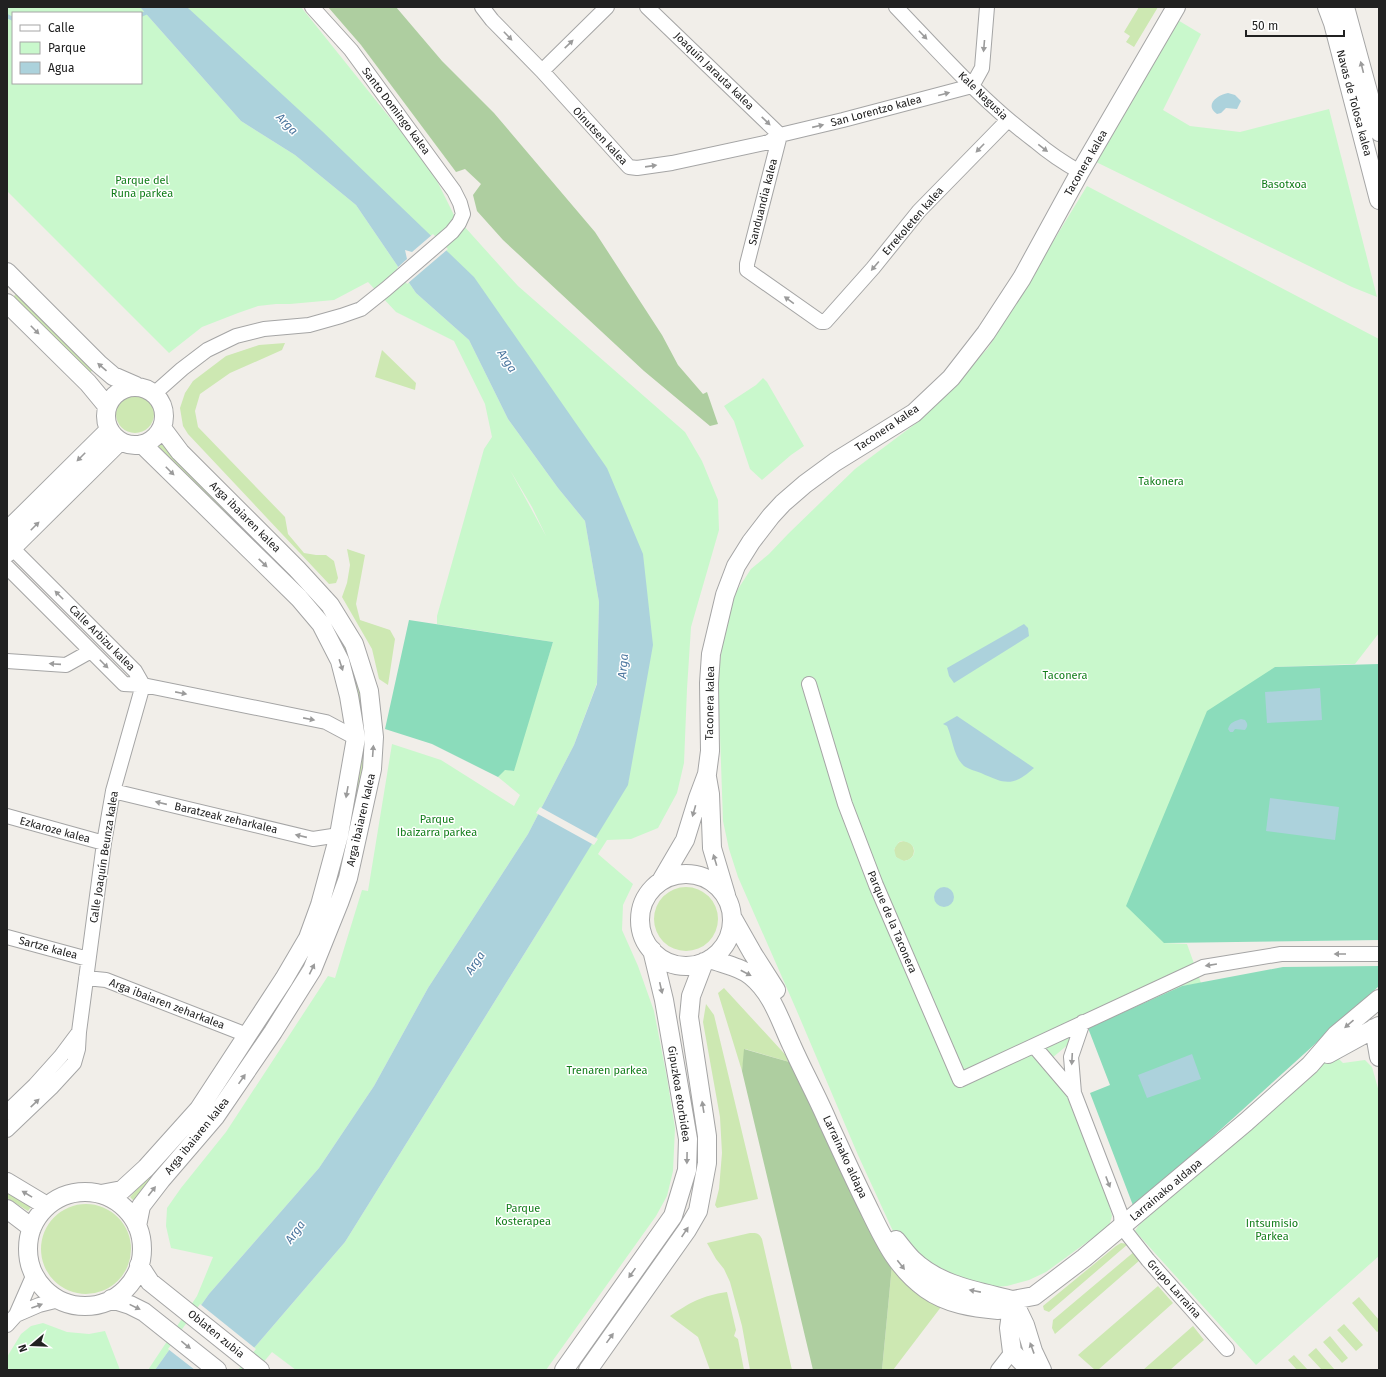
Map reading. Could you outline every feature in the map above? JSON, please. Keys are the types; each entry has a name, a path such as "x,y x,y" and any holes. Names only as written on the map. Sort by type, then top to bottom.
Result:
{"street":[{"name":"Santo Domingo kalea","path":"155,393 182,369 207,350 236,336 264,329 310,325 361,309 456,227 463,214 460,204 447,180 351,50 312,7"},
{"name":"Oinutsen kalea","path":"482,7 492,20 542,71 629,167 637,168 672,163 769,142 780,135"},
{"path":"542,71 607,7"},
{"name":"Joaquín Jarauta kalea","path":"647,7 780,135"},
{"name":"Kale Nagusia","path":"896,7 972,86 1008,120 1064,164 1080,172"},
{"path":"972,86 982,68 986,7"},
{"name":"Taconera kalea","path":"661,881 685,840 707,774 710,751 709,683 711,654 725,595 736,566 751,542 775,512 804,484 834,462 914,413 951,378 986,333 1022,278 1080,172 1176,7"},
{"name":"Navas de Tolosa kalea","path":"1327,7 1333,23 1379,200"},
{"name":"Navas de Tolosa kalea","path":"1345,7 1374,92 1379,132"},
{"name":"San Lorentzo kalea","path":"780,135 972,86"},
{"name":"Errekoleten kalea","path":"747,270 821,322 825,322 873,268 919,211 1008,120"},
{"name":"Sanduandia kalea","path":"747,270 747,264 780,135"},
{"path":"7,272 99,364 113,376 136,386"},
{"path":"7,303 88,383 107,406"},
{"path":"127,387 143,387 155,393 161,401 164,410 162,428 157,436 150,441 142,444 127,444 115,435 106,418 107,406 118,391 127,387"},
{"name":"Arga ibaiaren kalea","path":"137,1226 141,1206 161,1180 215,1117 273,1032 312,970 348,878 372,769 374,736 369,691 354,644 330,605 297,569 180,452 162,428"},
{"path":"7,531 115,435"},
{"path":"10,551 115,435"},
{"name":"Arga ibaiaren kalea","path":"101,1194 122,1190 146,1168 199,1109 284,979 308,938 320,905 339,836 356,738 349,696 340,661 321,624 299,598 142,444"},
{"name":"Calle Arbizu kalea","path":"10,551 135,671 143,685"},
{"name":"Calle Arbizu kalea","path":"7,567 124,684 143,685"},
{"path":"7,661 66,664 91,650"},
{"name":"Parque de la Taconera","path":"809,684 846,804 876,885 960,1080 1203,967 1281,954 1379,954"},
{"path":"143,685 326,722 356,738"},
{"name":"Calle Joaquín Beunza kalea","path":"7,1130 74,1063 78,1049 88,959 104,843 113,791 143,685"},
{"name":"Taconera kalea","path":"707,774 710,794 712,848 726,898"},
{"name":"Baratzeak zeharkalea","path":"113,791 313,839 339,836"},
{"name":"Ezkaroze kalea","path":"7,816 104,843"},
{"path":"690,874 705,878 717,886 726,898 732,917 729,937 718,953 707,960 688,965 671,963 661,958 646,942 642,932 640,920 642,909 649,893 661,881 675,875 690,874"},
{"name":"Larrainako aldapa","path":"732,917 777,992 830,1101 879,1210 895,1239 912,1259 937,1277 1005,1305"},
{"name":"Sartze kalea","path":"7,937 88,959"},
{"name":"Gipuzkoa etorbidea","path":"564,1370 673,1216 687,1170 688,1138 664,1000 652,950"},
{"name":"Gipuzkoa etorbidea","path":"588,1370 687,1230 698,1211 703,1191 707,1163 708,1136 689,1016 691,996 707,960"},
{"name":"Larrainako aldapa","path":"707,960 750,975 761,984 769,995 855,1181 888,1248 904,1269 927,1290 962,1306 1005,1305 1034,1296 1122,1228 1240,1127 1310,1065 1336,1036 1379,999"},
{"name":"Arga ibaiaren zeharkalea","path":"86,978 106,980 248,1035"},
{"path":"1083,1022 1071,1057 1074,1092 1121,1215 1122,1228"},
{"path":"1377,1024 1379,1057"},
{"name":"Larrainako aldapa","path":"1310,1065 1377,1024"},
{"name":"Calle Joaquín Beunza kalea","path":"7,1112 35,1085 61,1056 79,1032"},
{"path":"1034,1046 1074,1092"},
{"path":"7,1182 47,1206"},
{"path":"82,1192 101,1194 116,1201 128,1212 137,1226 141,1252 139,1265 133,1279 124,1290 111,1299 97,1304 83,1306 59,1300 43,1287 34,1274 29,1259 28,1243 32,1228 38,1216 47,1206 63,1196 82,1192"},
{"path":"7,1209 32,1228"},
{"name":"Grupo Larraina","path":"1122,1228 1148,1260 1227,1349"},
{"name":"Oblaten zubia","path":"139,1265 150,1282 259,1370"},
{"path":"11,1320 34,1274"},
{"path":"998,1370 1012,1352 1017,1326 1034,1296"},
{"path":"111,1299 130,1305 156,1320 217,1370"},
{"path":"11,1320 39,1305 59,1300"},
{"path":"1005,1305 1033,1351 1042,1370"},
{"path":"1012,1352 1030,1370"}],"green space":[{"path":"7,7 140,7 241,121 295,155 356,205 416,293 469,340 508,419 558,488 585,521 599,602 597,683 574,745 528,834 428,988 374,1086 319,1168 209,1294 155,1370 148,1370 197,1296 213,1257 171,1248 166,1226 167,1208 181,1188 226,1132 328,976 335,978 362,890 368,891 392,744 441,760 514,806 520,795 498,777 505,769 513,771 553,642 437,624 437,616 484,449 492,437 485,404 454,341 396,312 368,282 334,300 258,306 238,313 202,327 169,353 7,191","holes":["510,470 532,507 546,536"]},
{"path":"187,7 301,7 402,133 436,179 454,215 518,286 685,432 702,461 718,500 719,530 691,627 684,763 677,793 658,828 631,839 607,840 598,854 633,884 623,905 622,930 638,966 654,1011 675,1128 673,1171 667,1196 656,1216 546,1370 296,1370 272,1352 257,1370 235,1370 345,1242 546,919 629,780 607,468"},
{"path":"328,7 396,7 442,61 494,113 595,232 662,335 678,365 703,394 707,392 718,424 710,426 644,371 503,240 477,211 473,195 481,184 465,169 456,172 361,45"},
{"path":"1139,7 1158,7 1134,47 1126,42 1130,36 1124,32"},
{"name":"Basotxoa","path":"1176,19 1201,34 1163,110 1190,126 1240,132 1329,109 1377,297 1352,287 1092,160"},
{"name":"Takonera","path":"1087,186 1379,339 1379,633 1355,664 1275,667 1164,943 1187,944 1201,983 1182,986 1088,1028 1052,1058 1108,1201 1112,1216 1109,1226 1046,1272 1029,1280 1007,1286 981,1288 915,1258 892,1229 858,1155 738,877 729,849 723,821 718,678 724,633 736,592 751,569 769,554 855,469 923,418 988,348","holes":["899,842 907,842 913,847 914,854 912,857 904,861 896,857 894,849"]},
{"path":"18,292 94,368 90,373 12,298"},
{"path":"285,343 282,350 230,373 200,394 195,411 198,427 285,517 288,534 304,553 326,555 334,561 338,578 336,583 329,584 188,434 183,426 180,408 185,393 193,381 226,356 259,345"},
{"path":"382,350 416,383 415,390 375,377"},
{"path":"763,378 767,382 804,446 762,480 750,469 734,421 724,406 756,385"},
{"path":"135,395 148,401 154,414 148,427 135,433 122,427 116,414 122,401"},
{"path":"165,440 333,618 357,670 368,748 344,872 318,944 211,1115 135,1202 130,1197 204,1111 317,927 359,706 353,676 339,639 312,600 158,446"},
{"path":"347,549 365,555 356,604 360,620 390,630 395,639 388,685 379,679 372,649 342,597 347,583 350,565"},
{"path":"409,620 553,642 514,771 505,770 498,777 432,744 385,729"},
{"path":"1379,664 1379,940 1164,943 1126,906 1207,711 1275,667"},
{"path":"904,841 911,844 914,851 911,858 904,861 897,858 894,851 897,844"},
{"path":"686,887 704,892 709,896 713,901 718,919 713,937 709,942 704,946 686,951 668,946 663,942 659,937 654,919 659,901 663,896 668,892"},
{"path":"1379,966 1379,986 1134,1208 1090,1093 1110,1085 1088,1028 1182,986 1283,967"},
{"path":"724,988 793,1063 745,1049 742,1071 718,993"},
{"path":"706,1004 714,1015 758,1199 717,1208 715,1205 719,1189 722,1153 720,1117 703,1022"},
{"path":"744,1049 793,1063 892,1265 882,1370 813,1370 742,1071"},
{"name":"Intsumisio Parkea","path":"1336,1056 1343,1063 1365,1060 1372,1067 1379,1092 1379,1256 1256,1365 1135,1231 1139,1225 1285,1098 1313,1070"},
{"path":"7,1192 31,1207 28,1211 7,1198"},
{"path":"86,1204 103,1207 118,1217 128,1232 131,1249 128,1266 118,1281 103,1291 86,1294 69,1291 54,1281 44,1266 41,1249 44,1232 54,1217 69,1207"},
{"path":"750,1233 758,1234 762,1239 792,1370 750,1370 742,1326 730,1282 724,1269 716,1259 707,1243"},
{"path":"1121,1243 1128,1244 1049,1312 1044,1310 1043,1306"},
{"path":"1135,1251 1140,1260 1055,1334 1052,1328 1053,1320"},
{"path":"892,1265 923,1297 941,1307 893,1370 882,1370"},
{"path":"1158,1286 1173,1303 1098,1370 1095,1370 1078,1355"},
{"path":"727,1292 736,1330 734,1336 738,1339 744,1370 710,1370 698,1337 670,1316 697,1300 710,1295"},
{"path":"1359,1297 1379,1320 1379,1331 1377,1332 1352,1303"},
{"path":"43,1323 67,1332 89,1334 105,1331 120,1370 7,1370 7,1357 21,1334 31,1326"},
{"path":"1344,1324 1363,1345 1356,1351 1337,1330"},
{"path":"1193,1326 1204,1340 1170,1370 1143,1370"},
{"path":"1330,1336 1348,1358 1342,1363 1323,1342"},
{"path":"1316,1348 1335,1370 1322,1370 1308,1355"},
{"path":"1294,1355 1308,1370 1297,1370 1288,1360"}],"water":[{"name":"Arga","path":"140,7 187,7 322,131 474,277 607,468 643,554 653,645 628,785 345,1242 235,1370 155,1370 209,1294 319,1168 374,1086 428,988 528,834 574,745 597,684 599,602 585,521 558,488 508,419 469,340 416,293 356,205 295,155 241,121"},
{"path":"1228,93 1235,95 1241,101 1237,109 1226,108 1221,113 1217,114 1213,111 1212,104 1216,98"},
{"path":"1024,624 1028,628 1029,636 954,683 949,676 947,668"},
{"path":"1320,688 1322,720 1267,723 1265,692"},
{"path":"957,716 1034,768 1020,778 1009,782 996,780 964,766 960,762 955,752 947,726 943,724"},
{"path":"1241,719 1245,720 1247,723 1245,730 1235,729 1233,732 1230,732 1228,729 1230,725"},
{"path":"1270,798 1339,807 1335,840 1266,831"},
{"path":"944,887 951,890 954,897 951,904 944,907 937,904 934,897 937,890"},
{"path":"1192,1054 1201,1079 1147,1098 1138,1075"}],"pier":[{"path":"433,234 448,249 407,284 397,268 407,259 405,250 412,252"},
{"path":"540,807 598,839 594,845 536,813"},
{"path":"200,1304 256,1349 238,1370 195,1370 168,1349"}],"waterway":[{"path":"142,15 150,11"},
{"path":"7,16 12,18"}],"park label":[{"name":"Parque del Runa parkea","path":"142,186"},
{"name":"Taconera","path":"1065,675"},
{"name":"Parque Ibaizarra parkea","path":"437,825"},
{"name":"Trenaren parkea","path":"607,1070"},
{"name":"Parque Kosterapea","path":"523,1214"}]}
